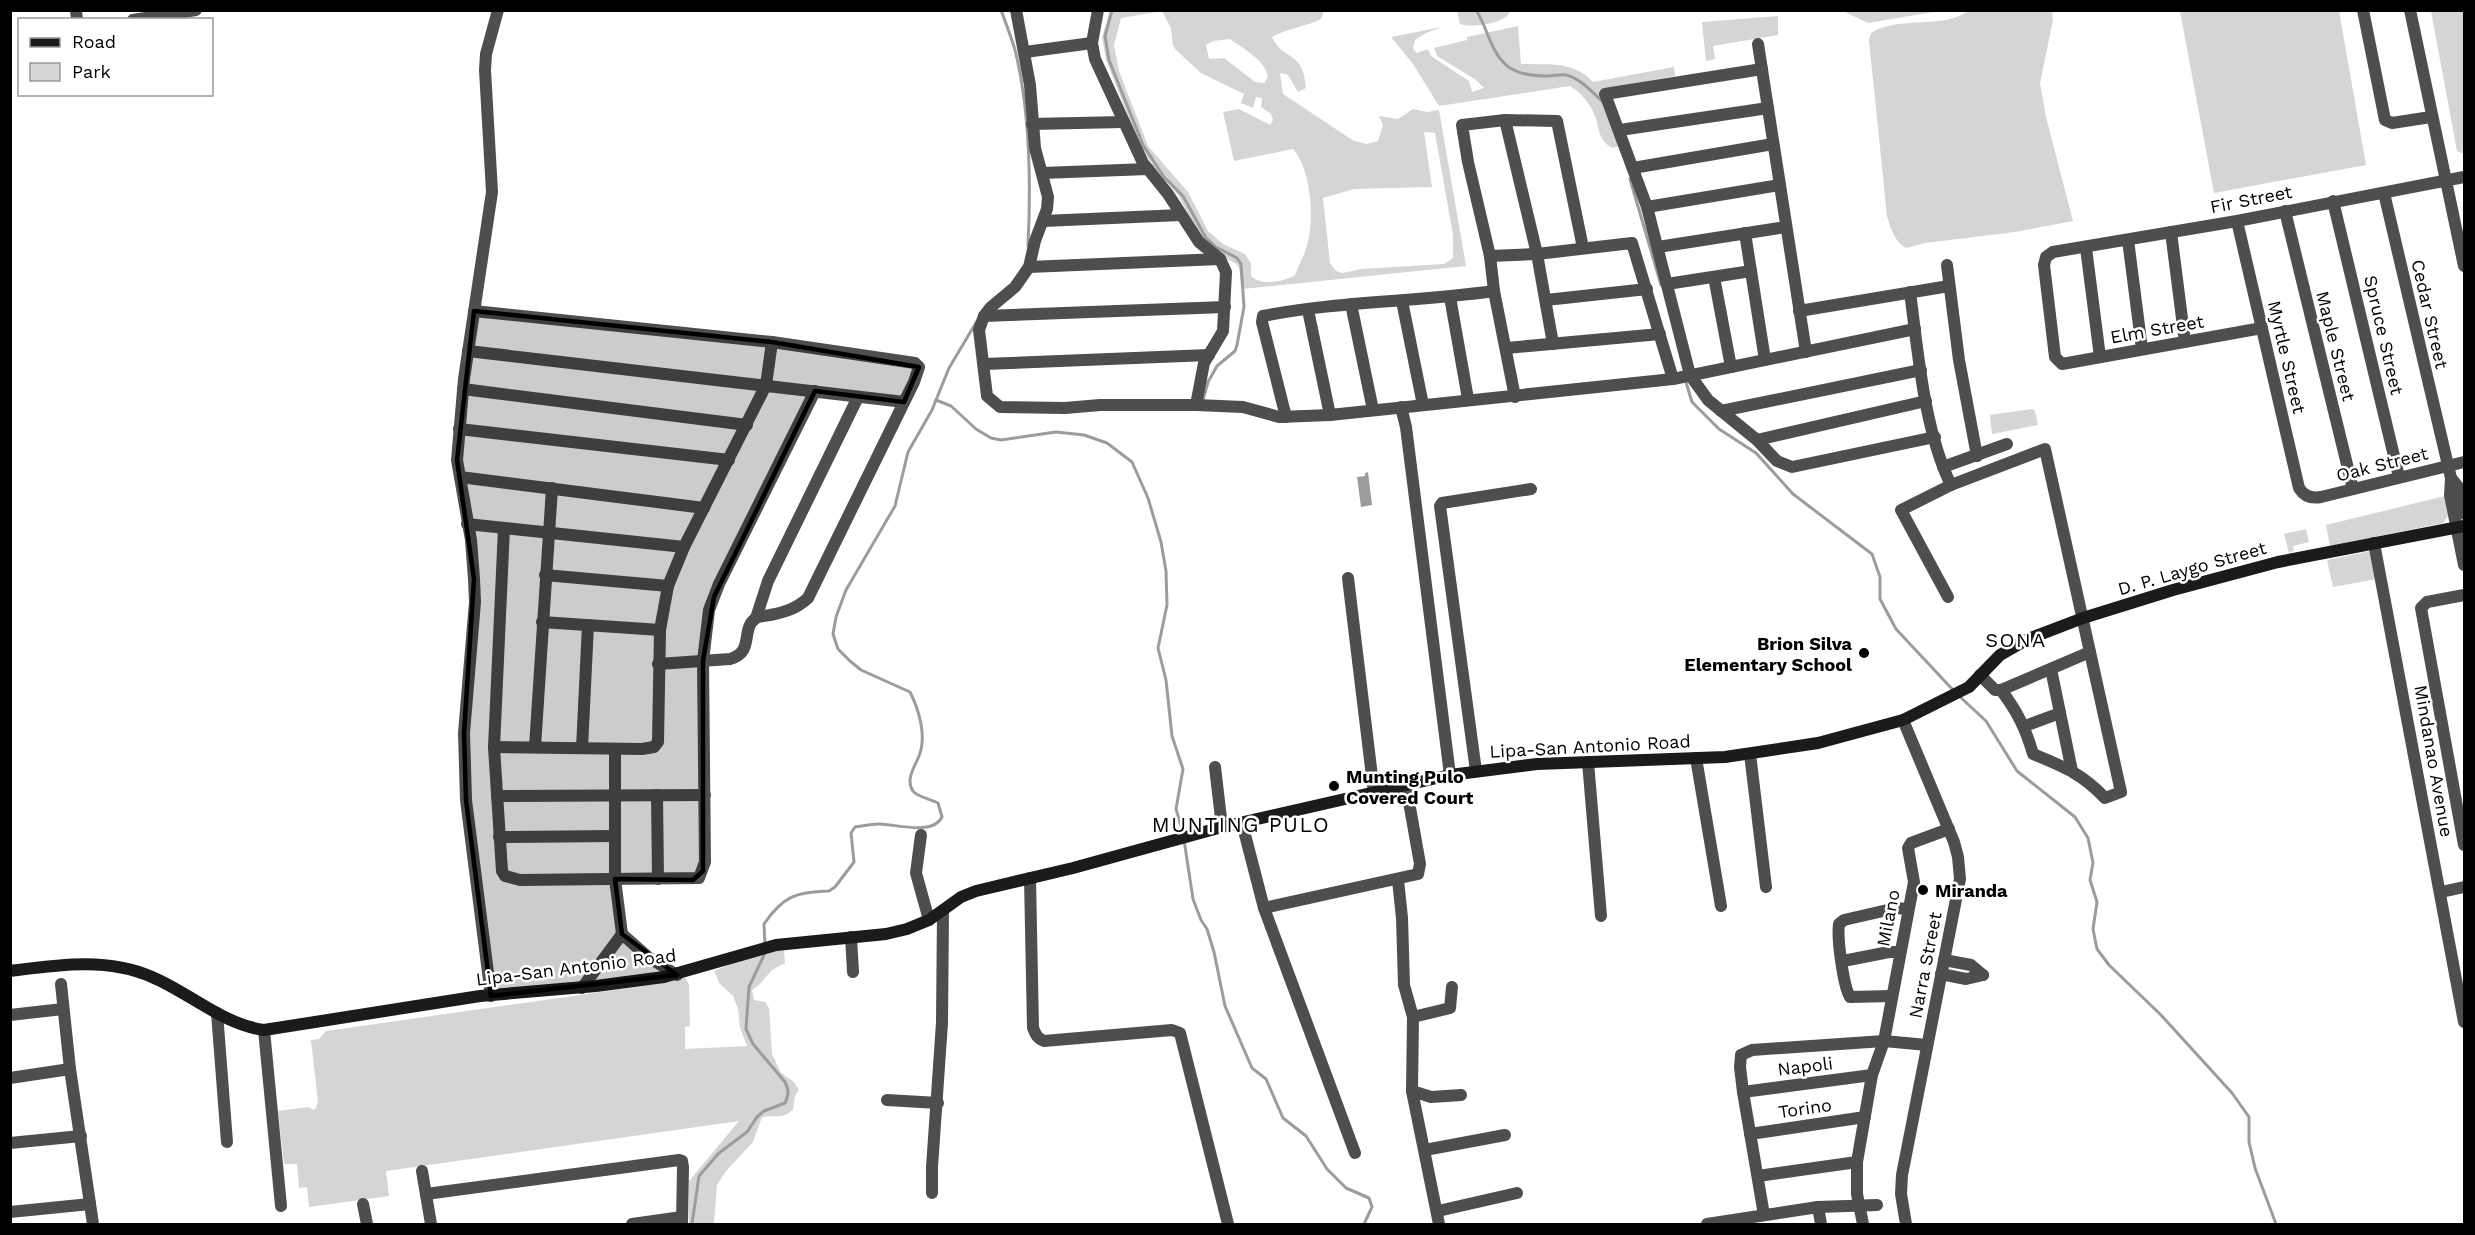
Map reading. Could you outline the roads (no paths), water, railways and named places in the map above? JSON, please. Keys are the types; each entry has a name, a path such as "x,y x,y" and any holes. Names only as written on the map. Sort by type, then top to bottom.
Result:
{"main road":[{"name":"D. P. Laygo Street","path":"1951,696 1969,687 2000,655 2028,639 2083,618 2173,590 2278,562 2460,527"},
{"name":"Lipa-San Antonio Road","path":"10,971 95,964 135,971 154,978 249,1028 264,1030 491,996 582,988 677,975 776,945 897,932 929,920 969,894 1222,827 1450,775 1537,764 1750,754 1818,743 1903,720 1951,696"}],"street":[{"path":"146,18 196,10"},
{"path":"491,996 466,800 464,733 475,602 473,569 457,460 463,389 492,192 485,70 486,54 498,10"},
{"path":"1016,10 1026,52 1032,124 1048,197 1029,267 1015,287 991,307 984,316 979,330 987,396 1000,407 1196,405 1243,407 1279,417 1330,415 1467,399 1515,397 1681,377 1915,329"},
{"path":"1098,10 1092,43 1095,59 1138,154 1168,194 1199,242 1220,259 1227,279 1223,331 1202,369 1196,405"},
{"path":"2363,10 2386,122 2431,117"},
{"path":"2410,10 2464,266"},
{"path":"1026,52 1092,43"},
{"path":"1758,44 1806,352"},
{"path":"1681,377 1667,284 1658,247 1647,207 1605,94 1762,69"},
{"path":"1620,130 1768,108"},
{"path":"1515,397 1494,291 1490,256 1461,127 1466,123 1505,120 1554,119 1558,122 1583,248"},
{"path":"1505,120 1537,254 1553,344"},
{"path":"1032,124 1124,122"},
{"path":"1633,168 1773,144"},
{"path":"1042,174 1148,169"},
{"name":"Fir Street","path":"2059,362 2055,357 2044,265 2046,257 2053,252 2237,221 2464,177"},
{"path":"1647,207 1780,185"},
{"name":"Cedar Street","path":"2384,193 2450,472"},
{"name":"Spruce Street","path":"2333,201 2399,477"},
{"name":"Maple Street","path":"2285,211 2353,489"},
{"path":"1043,221 1181,215"},
{"name":"Myrtle Street","path":"2237,221 2299,488 2302,494 2308,497"},
{"path":"1658,247 1786,226"},
{"path":"2170,232 2185,342"},
{"path":"1745,233 1765,360"},
{"path":"2128,240 2142,349"},
{"path":"1490,256 1537,254 1632,243 1660,334 1681,377 1757,440 1777,461 1792,467 1935,437"},
{"path":"2086,248 2100,357"},
{"path":"1029,267 1220,259"},
{"path":"1947,265 1966,404 1977,456"},
{"path":"1667,284 1751,270"},
{"path":"1714,277 1731,367"},
{"path":"1799,311 1949,286"},
{"path":"1546,300 1647,289"},
{"path":"1286,417 1262,317 1352,303 1450,297 1494,291"},
{"path":"1910,292 1926,401 1943,467 1951,485"},
{"path":"1450,297 1467,399"},
{"path":"1402,301 1423,405"},
{"path":"1352,303 1373,410"},
{"path":"984,316 1225,307"},
{"path":"1308,310 1330,415"},
{"path":"474,311 772,342 915,363 919,367 808,598 798,607 756,618"},
{"name":"Elm Street","path":"2059,362 2066,364 2262,328"},
{"path":"1506,348 1660,334"},
{"path":"494,747 642,749 654,747 658,742 660,630 668,586 684,548 766,385 772,342"},
{"path":"468,351 904,402"},
{"path":"984,364 1209,355"},
{"path":"1721,411 1921,370"},
{"path":"463,389 747,425"},
{"path":"504,528 494,747 502,871 505,876 512,879 693,880 699,878 704,871 704,661 709,610 815,392"},
{"path":"658,664 740,657 743,653 751,623 756,618 768,581 858,397"},
{"path":"1757,440 1926,401"},
{"path":"1401,407 1406,427 1450,775"},
{"path":"459,429 729,460"},
{"path":"1943,467 2007,444"},
{"path":"1948,597 1901,510 1951,485 2045,449 2121,792 2105,798 2089,781 2033,754 2025,726 2001,690"},
{"name":"Oak Street","path":"2308,497 2321,497 2399,477 2450,472 2464,462"},
{"path":"2450,472 2460,489 2464,514"},
{"path":"2450,472 2450,492 2460,527 2464,565"},
{"path":"460,477 705,508"},
{"path":"535,747 552,488"},
{"path":"1476,771 1440,506 1442,502 1531,489"},
{"path":"467,524 684,548"},
{"name":"Mindanao Avenue","path":"2374,543 2464,1022"},
{"path":"545,575 668,586"},
{"path":"1348,578 1374,793"},
{"path":"2464,595 2427,602 2421,608 2464,845"},
{"path":"542,622 660,630"},
{"path":"582,748 588,625"},
{"path":"1980,675 1995,690 2001,690 2090,652"},
{"path":"2051,669 2072,771"},
{"path":"2025,726 2060,713"},
{"name":"Narra Street","path":"1903,720 1949,829 1958,857 1960,879 1900,1186 1906,1224"},
{"path":"582,988 622,934 615,879 615,749"},
{"path":"1750,754 1767,887"},
{"path":"1696,758 1721,906"},
{"path":"1588,762 1601,916"},
{"path":"1215,767 1222,827"},
{"path":"1264,908 1418,874 1420,864 1406,785"},
{"path":"657,795 658,879"},
{"path":"497,796 705,795"},
{"path":"1242,824 1264,908 1355,1153"},
{"name":"Milano","path":"1863,1224 1857,1194 1857,1162 1872,1075 1884,1041 1914,882 1909,845 1949,829"},
{"path":"921,835 916,873 929,920"},
{"path":"500,837 615,836"},
{"path":"1030,878 1033,1028 1035,1034 1044,1041 1172,1030 1180,1034 1184,1041 1228,1224"},
{"path":"1398,880 1402,918 1404,985 1413,1017 1412,1091 1439,1224"},
{"path":"2445,891 2464,887"},
{"path":"1892,996 1850,997 1847,992 1839,924 1844,920 1896,908 1908,909"},
{"path":"932,1193 944,986 943,911"},
{"path":"622,934 648,957 677,975"},
{"path":"851,937 853,972"},
{"path":"1843,961 1900,952"},
{"path":"1941,974 1966,979 1983,975 1971,965 1944,960"},
{"path":"61,984 70,1069 93,1224"},
{"path":"1413,1017 1450,1008 1452,987"},
{"path":"10,1015 63,1009"},
{"path":"217,1013 227,1142"},
{"path":"264,1030 281,1206"},
{"path":"1764,1215 1743,1092 1740,1060 1745,1052 1884,1041 1927,1045"},
{"path":"10,1078 70,1069"},
{"name":"Napoli","path":"1743,1092 1872,1075"},
{"path":"1412,1091 1431,1097 1461,1095"},
{"path":"887,1100 938,1103"},
{"name":"Torino","path":"1750,1134 1865,1117"},
{"path":"1425,1150 1505,1135"},
{"path":"10,1143 81,1136"},
{"path":"426,1194 682,1161 682,1220 632,1224"},
{"path":"1758,1176 1857,1162"},
{"path":"422,1171 431,1224"},
{"path":"1438,1211 1516,1193"},
{"path":"10,1212 90,1204"},
{"path":"363,1204 367,1224"},
{"path":"1707,1224 1739,1222 1764,1215 1779,1219 1818,1207 1877,1205"},
{"path":"1818,1207 1821,1224"}],"waterway":[{"path":"1001,10 1015,50 1024,97 1029,173 1028,246"},
{"path":"1112,10 1105,36 1109,60 1143,145 1164,177 1183,196 1206,238 1216,247 1237,258 1241,264 1244,307 1237,345 1235,351 1217,366 1208,382 1203,400"},
{"path":"1476,10 1495,51 1508,67 1530,75 1571,77 1586,86 1603,102"},
{"path":"1630,179 1661,285"},
{"path":"765,946 764,924 778,907 799,894 829,891 835,887 854,862 851,833 855,827 879,824 923,828 937,823 942,817 938,803 918,795 911,787 910,778 919,756 922,732 919,715 910,692 861,670 838,649 833,634 836,617 846,590 895,506 908,452 932,410 949,368 977,321"},
{"path":"1685,379 1692,402 1719,429 1756,453 1793,494 1872,554 1880,577 1880,599 1896,629 1953,690"},
{"path":"936,400 951,406 976,429 991,438 1001,440 1056,432 1084,435 1107,443 1132,462 1148,498 1161,542 1166,571 1167,605 1158,648 1166,680 1172,736 1183,769 1176,809 1183,833"},
{"path":"1958,695 1986,721 2017,771 2075,817 2088,838 2093,863 2090,880 2097,902 2093,929 2097,949 2109,965 2161,1015 2232,1093 2249,1117 2249,1142 2255,1168 2276,1224"},
{"path":"1184,840 1193,899 1207,929 1214,952 1225,1006 1252,1068 1266,1079 1283,1118 1306,1136 1327,1169 1346,1188 1369,1198 1372,1207 1364,1224"},
{"path":"692,1224 699,1176 719,1153 747,1132 757,1117 764,1111 785,1103 787,1097 788,1090 785,1082 753,1044 746,1029 749,987 765,953"}],"place":[{"name":"Brion Silva Elementary School","path":"1864,653"},
{"name":"Munting Pulo Covered Court","path":"1334,786"},
{"name":"Miranda","path":"1923,890"}],"district":[{"name":"SONA","path":"2016,640"},
{"name":"MUNTING PULO","path":"1241,824"}]}
